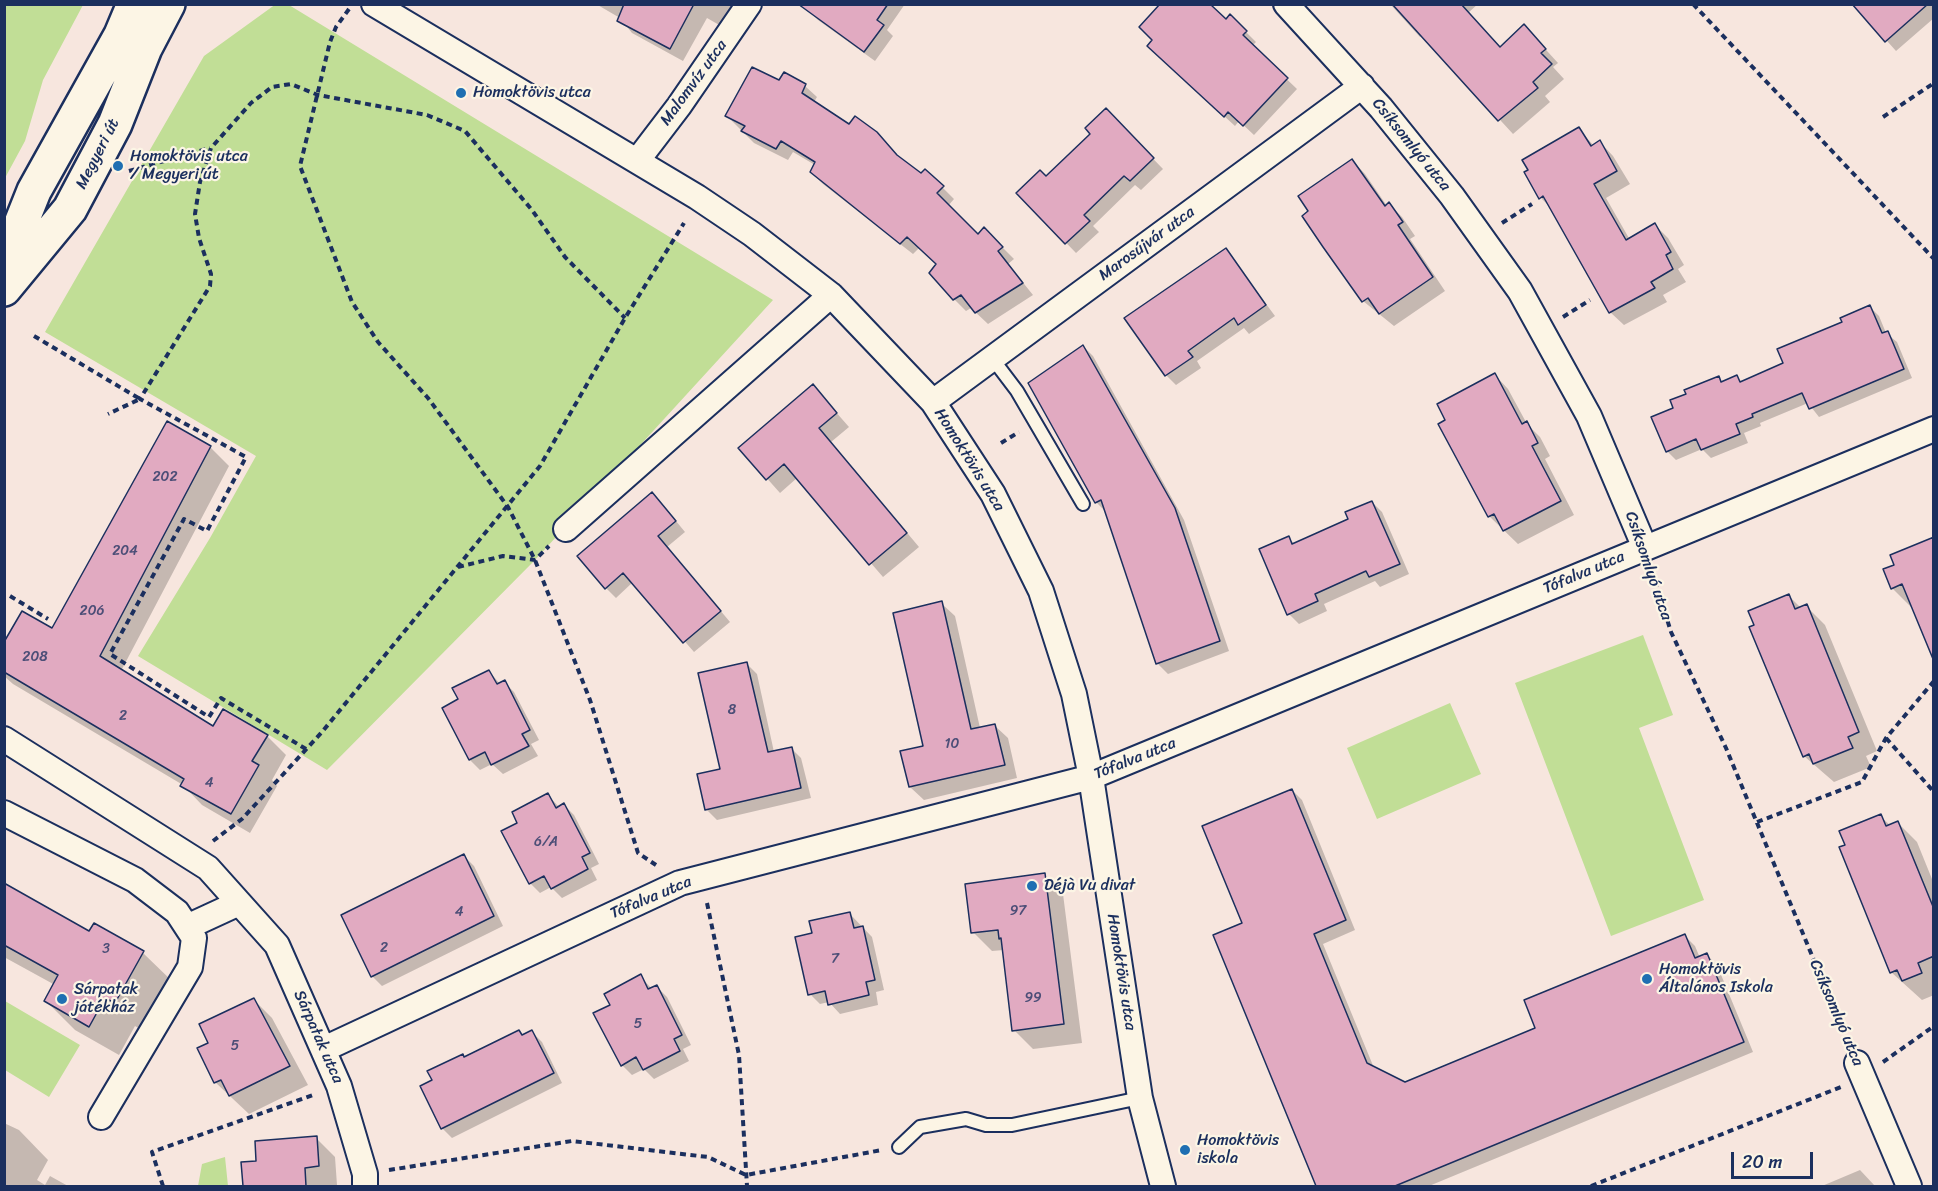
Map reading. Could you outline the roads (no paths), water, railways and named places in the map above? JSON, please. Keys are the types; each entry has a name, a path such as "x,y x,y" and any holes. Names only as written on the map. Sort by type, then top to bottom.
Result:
{"main road":[{"path":"4,267 34,191 121,35 134,4"},
{"name":"Megyeri út","path":"4,289 70,209 115,124 145,48 168,4"}],"street":[{"name":"Homoktövis utca","path":"374,4 636,160 752,234 831,295 933,402 993,494 1041,591 1074,694 1091,777 1140,1098 1163,1186"},
{"name":"Malomvíz utca","path":"636,160 679,106 749,4"},
{"name":"Csíksomlyó utca","path":"1286,4 1362,86 1452,196 1520,291 1589,416 1645,548"},
{"name":"Marosújvár utca","path":"933,402 1362,86"},
{"path":"566,529 831,295"},
{"name":"Tófalva utca","path":"324,1049 680,883 1091,777 1934,429"},
{"name":"Sárpatak utca","path":"4,739 208,868 277,945 339,1086 365,1180"},
{"path":"4,813 135,880 177,912 194,938 190,967 101,1117"},
{"path":"187,927 239,903"},
{"name":"Csíksomlyó utca","path":"1860,1070 1909,1186"}],"lane":[{"path":"992,358 1017,391 1083,504"},
{"path":"899,1147 920,1127 966,1119 986,1125 1012,1125 1140,1098"}],"place":[{"name":"Homoktövis utca","path":"461,93"},
{"name":"Homoktövis utca / Megyeri út","path":"118,166"},
{"name":"Déjà Vu divat","path":"1032,886"},
{"name":"Homoktövis Általános Iskola","path":"1647,979"},
{"name":"Sárpatak játékház","path":"62,999"},
{"name":"Homoktövis iskola","path":"1185,1150"}]}
